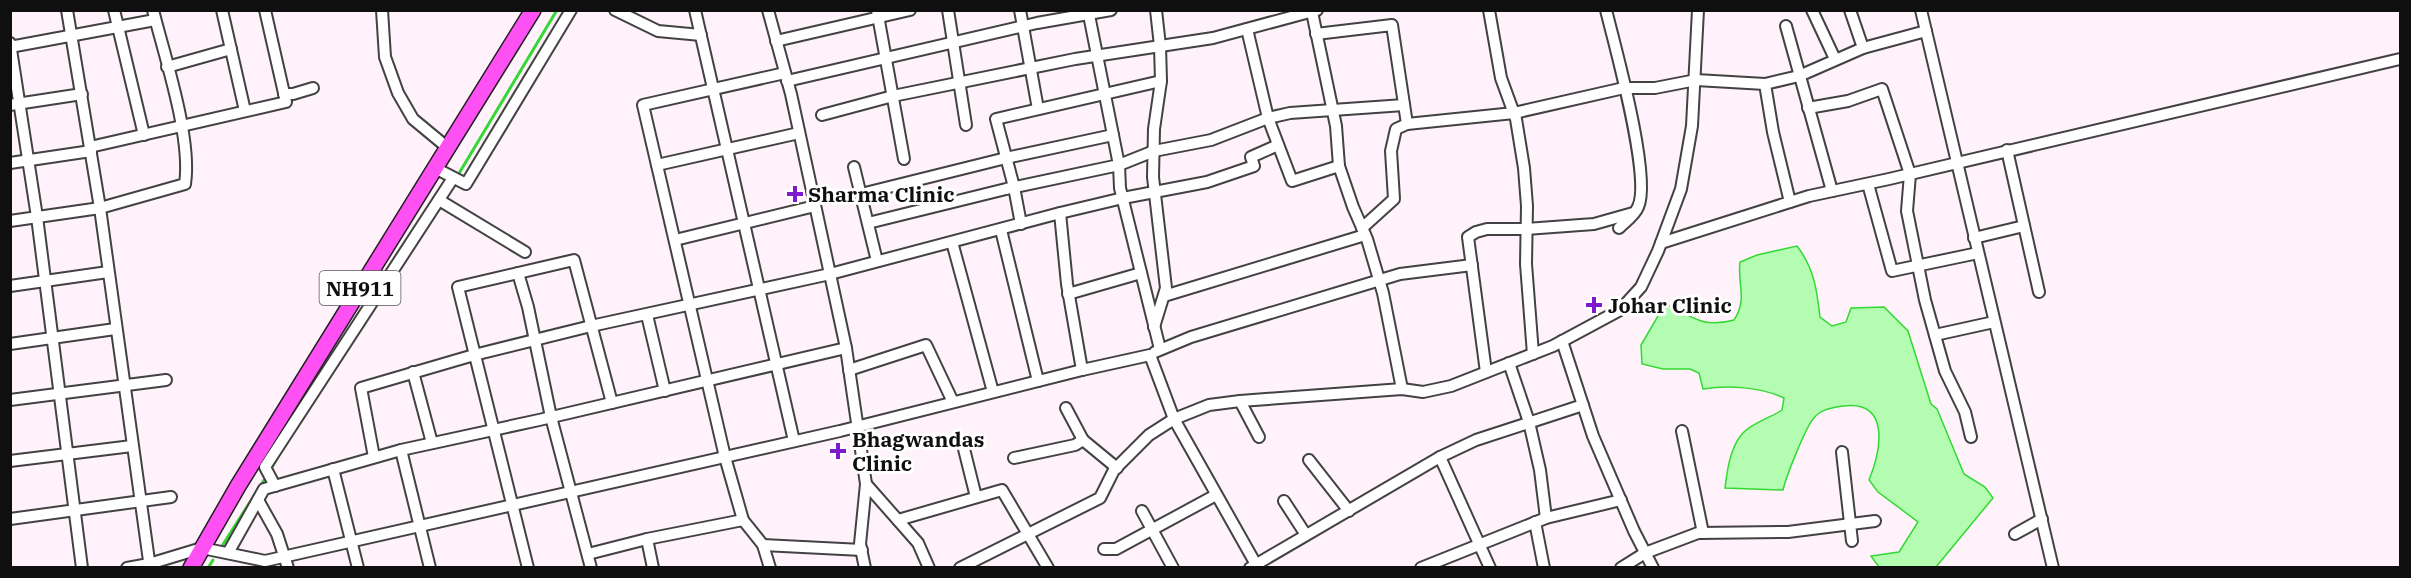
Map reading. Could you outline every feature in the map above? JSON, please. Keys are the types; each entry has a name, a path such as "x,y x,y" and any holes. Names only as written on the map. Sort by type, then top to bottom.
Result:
{"highway":[{"name":"NH911","path":"191,567 238,486 533,10"}],"street":[{"path":"67,10 100,208 149,566"},
{"path":"114,10 144,135"},
{"path":"222,10 245,111"},
{"path":"10,163 90,149 286,102 265,10"},
{"path":"382,10 385,57 398,93 413,119 447,148"},
{"path":"435,168 466,184 571,10"},
{"path":"615,10 658,31 701,35"},
{"path":"695,10 794,441"},
{"path":"768,10 786,77 846,348 866,484 860,544 865,567"},
{"path":"776,41 878,14 910,10"},
{"path":"948,10 966,125"},
{"path":"1020,10 1038,109"},
{"path":"770,567 763,545 743,520 725,457 643,105 886,59 1022,26 1088,12 1111,10"},
{"path":"1154,328 1166,288 1155,192 1154,151 1161,81 1156,10"},
{"path":"1489,10 1502,78 1514,113 1524,168 1526,264 1533,354"},
{"path":"1606,10 1640,164 1642,191 1638,208 1619,228"},
{"path":"960,567 1100,498 1117,468 1149,435 1174,419 1209,405 1240,400 1402,389 1423,392 1451,386 1562,341 1620,310 1641,287 1682,189 1692,126 1698,10"},
{"path":"1812,10 1835,59"},
{"path":"1850,10 1863,48"},
{"path":"1921,10 2053,567"},
{"path":"822,115 893,96 1097,54 1213,38 1314,11 1316,34 1336,126 1339,166 1379,279 1402,389"},
{"path":"1088,12 1119,165 1123,198 1160,349"},
{"path":"878,14 904,159"},
{"path":"10,221 37,217 100,208 185,184 188,168 182,126 154,15 117,27 11,45 15,104 28,161 37,217 82,567"},
{"path":"1316,34 1392,25 1407,124"},
{"path":"1786,26 1832,191"},
{"path":"1247,29 1268,118 1292,181 1339,166"},
{"path":"1164,296 1364,232 1394,199 1391,151 1396,129 1407,124 1514,113 1624,88 1655,88 1696,80 1765,84 1799,76 1863,48 1926,31"},
{"path":"167,67 231,49"},
{"path":"1661,243 1832,191 2400,59"},
{"path":"1021,224 996,119 1161,81"},
{"path":"1765,84 1773,132 1790,202"},
{"path":"284,94 293,94 313,88"},
{"path":"1808,108 1848,101 1882,89 1910,174 1907,211 1935,335 1945,371 1965,412 1971,437"},
{"path":"15,104 82,94"},
{"path":"868,223 1014,187 1119,165 1154,151 1211,140 1268,118 1290,113 1404,105"},
{"path":"657,165 799,134"},
{"path":"861,194 1006,158 1113,135"},
{"path":"374,457 361,388 535,340 830,274 1123,198 1207,182 1254,166 1251,157 1278,145"},
{"path":"2007,150 2039,292"},
{"path":"854,167 877,261"},
{"path":"275,486 265,467 453,178"},
{"path":"1868,184 1892,271 1978,254"},
{"path":"439,200 525,252"},
{"path":"675,240 815,206"},
{"path":"1060,213 1068,294 1082,370"},
{"path":"1486,372 1468,237 1487,229 1526,229 1594,224 1633,213"},
{"path":"1974,238 2024,226"},
{"path":"1001,230 1038,381"},
{"path":"952,242 993,392"},
{"path":"528,567 458,287 574,260 612,403"},
{"path":"127,567 149,566 202,548 255,564 286,562 351,542 858,427 1082,370 1150,356 1160,349 1400,273 1472,265"},
{"path":"10,286 108,272"},
{"path":"518,273 551,417 591,567"},
{"path":"1068,294 1141,273"},
{"path":"647,315 665,391"},
{"path":"1935,335 1994,322"},
{"path":"10,344 116,329"},
{"path":"1562,341 1593,436 1653,567"},
{"path":"849,370 926,345 953,402"},
{"path":"228,554 264,489 401,450 846,348"},
{"path":"1150,356 1174,419 1255,566 1440,457 1476,440 1583,405"},
{"path":"1509,363 1529,422 1540,470 1546,518"},
{"path":"414,372 432,443"},
{"path":"10,400 166,380"},
{"path":"1240,400 1259,437"},
{"path":"1066,408 1083,440 1117,468"},
{"path":"1682,431 1703,533"},
{"path":"1014,458 1075,445 1083,440"},
{"path":"10,461 132,446"},
{"path":"964,449 976,497"},
{"path":"401,450 430,567"},
{"path":"1842,452 1852,541"},
{"path":"1440,457 1490,567"},
{"path":"1309,460 1349,511"},
{"path":"333,469 358,567"},
{"path":"866,484 918,543 929,567"},
{"path":"898,520 1002,490 1048,567"},
{"path":"1104,549 1116,549 1216,495"},
{"path":"10,519 171,497"},
{"path":"258,500 286,562"},
{"path":"1421,567 1546,518 1621,500"},
{"path":"1284,501 1306,535"},
{"path":"1142,511 1173,567"},
{"path":"2015,534 2042,519"},
{"path":"588,555 647,539 743,520"},
{"path":"1621,567 1645,553 1698,533 1788,532 1875,521"},
{"path":"1535,522 1544,567"},
{"path":"647,539 653,567"},
{"path":"763,545 862,550"}],"shaded area":[{"path":"1797,246 1814,280 1820,317 1832,326 1846,322 1851,308 1884,307 1908,331 1931,404 1937,409 1964,474 1985,487 1993,498 1936,567 1879,567 1871,556 1899,552 1918,522 1878,492 1869,480 1879,442 1875,419 1869,411 1858,406 1843,406 1827,409 1817,415 1801,441 1783,490 1725,488 1730,460 1738,440 1750,427 1782,410 1784,398 1765,391 1744,388 1703,389 1699,373 1690,369 1663,369 1642,364 1641,345 1658,316 1668,305 1692,318 1707,322 1734,320 1741,298 1740,262 1757,255"}],"waterway":[{"path":"458,175 557,10"},
{"path":"271,469 281,451"},
{"path":"222,546 266,477"},
{"path":"208,568 213,560"}],"place":[{"name":"Sharma Clinic","path":"795,194"},
{"name":"Johar Clinic","path":"1594,305"},
{"name":"Bhagwandas Clinic","path":"838,451"}]}
